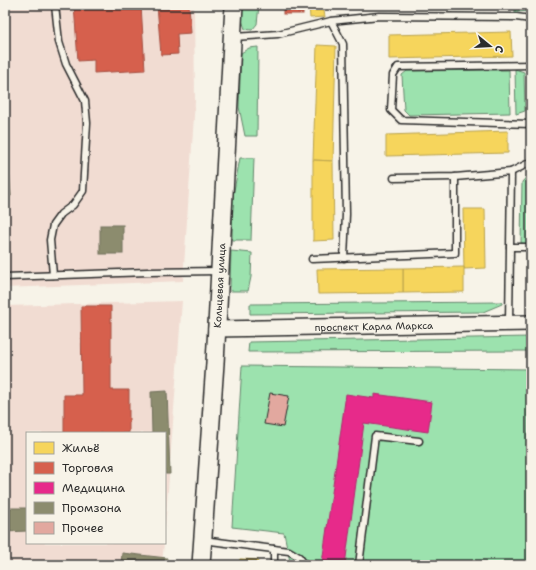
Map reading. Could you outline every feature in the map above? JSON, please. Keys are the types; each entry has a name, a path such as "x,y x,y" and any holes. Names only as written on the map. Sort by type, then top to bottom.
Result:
{"main road":[{"name":"Кольцевая улица","path":"200,565 203,540 216,329 234,5"}],"street":[{"name":"проспект Карла Маркса","path":"216,329 531,323"}],"lane":[{"path":"53,275 50,240 53,225 61,214 73,205 83,191 87,123 85,101 66,64 59,42 55,5"},
{"path":"232,37 278,34 331,21 379,16 516,17 531,19"},
{"path":"331,21 343,44 346,214 344,258"},
{"path":"531,65 398,67 393,75 391,110 402,120 531,124"},
{"path":"394,178 454,177 511,172 531,162"},
{"path":"510,323 511,172"},
{"path":"312,259 454,253 454,177"},
{"path":"510,247 531,247"},
{"path":"5,277 148,272 219,272"},
{"path":"359,565 376,436 419,441"},
{"path":"203,540 288,551 295,553 305,565"},
{"path":"274,549 274,565"}],"shaded area":[{"path":"5,5 194,5 195,101 183,281 5,288"},
{"path":"182,301 166,517 166,432 26,432 26,544 164,544 162,565 5,565 5,306"}],"green space":[{"path":"242,5 259,5 257,24 252,30 245,29 242,20"},
{"path":"515,5 531,5 531,11 515,12"},
{"path":"258,47 257,136 245,136 239,107 241,53 249,48"},
{"path":"515,69 524,72 525,111 516,114"},
{"path":"509,70 510,113 409,115 404,110 402,75 407,71"},
{"path":"240,158 254,158 251,240 232,240 233,196"},
{"path":"531,172 531,244 521,243 522,182"},
{"path":"231,251 252,253 251,277 248,291 230,291"},
{"path":"502,302 502,304 483,312 250,314 250,304"},
{"path":"530,337 531,351 248,352 249,342"},
{"path":"242,366 529,369 527,465 531,475 528,565 291,565 284,533 232,527"}],"building: Жильё":[{"path":"309,5 323,5 325,17 310,18"},
{"path":"511,32 512,56 389,59 389,35"},
{"path":"317,45 336,46 333,161 313,160"},
{"path":"508,131 508,153 386,156 386,135"},
{"path":"313,160 333,161 334,240 313,241"},
{"path":"463,209 485,209 486,268 464,269"},
{"path":"464,267 464,292 403,293 403,268"},
{"path":"403,268 403,293 318,294 317,269"},
{"path":"240,559 258,560 257,565 239,565"}],"building: Торговля":[{"path":"74,5 141,5 145,70 94,73 94,60 78,61"},
{"path":"157,5 189,5 191,33 177,34 178,54 161,55"},
{"path":"283,5 303,5 303,14 283,14"},
{"path":"81,306 111,306 111,390 129,390 129,432 64,432 64,395 82,395"}],"building: Медицина":[{"path":"346,394 374,398 374,394 432,402 428,432 364,423 345,565 335,565 322,563"}],"building: Промзона":[{"path":"5,11 8,62 5,63"},
{"path":"5,115 11,196 5,197"},
{"path":"100,225 123,225 123,254 100,254"},
{"path":"167,391 170,474 166,474 166,432 152,432 151,392"},
{"path":"5,508 26,508 26,531 5,532"},
{"path":"122,553 167,558 166,565 121,565"}],"building: Прочее":[{"path":"270,393 289,396 283,427 264,424"}]}
